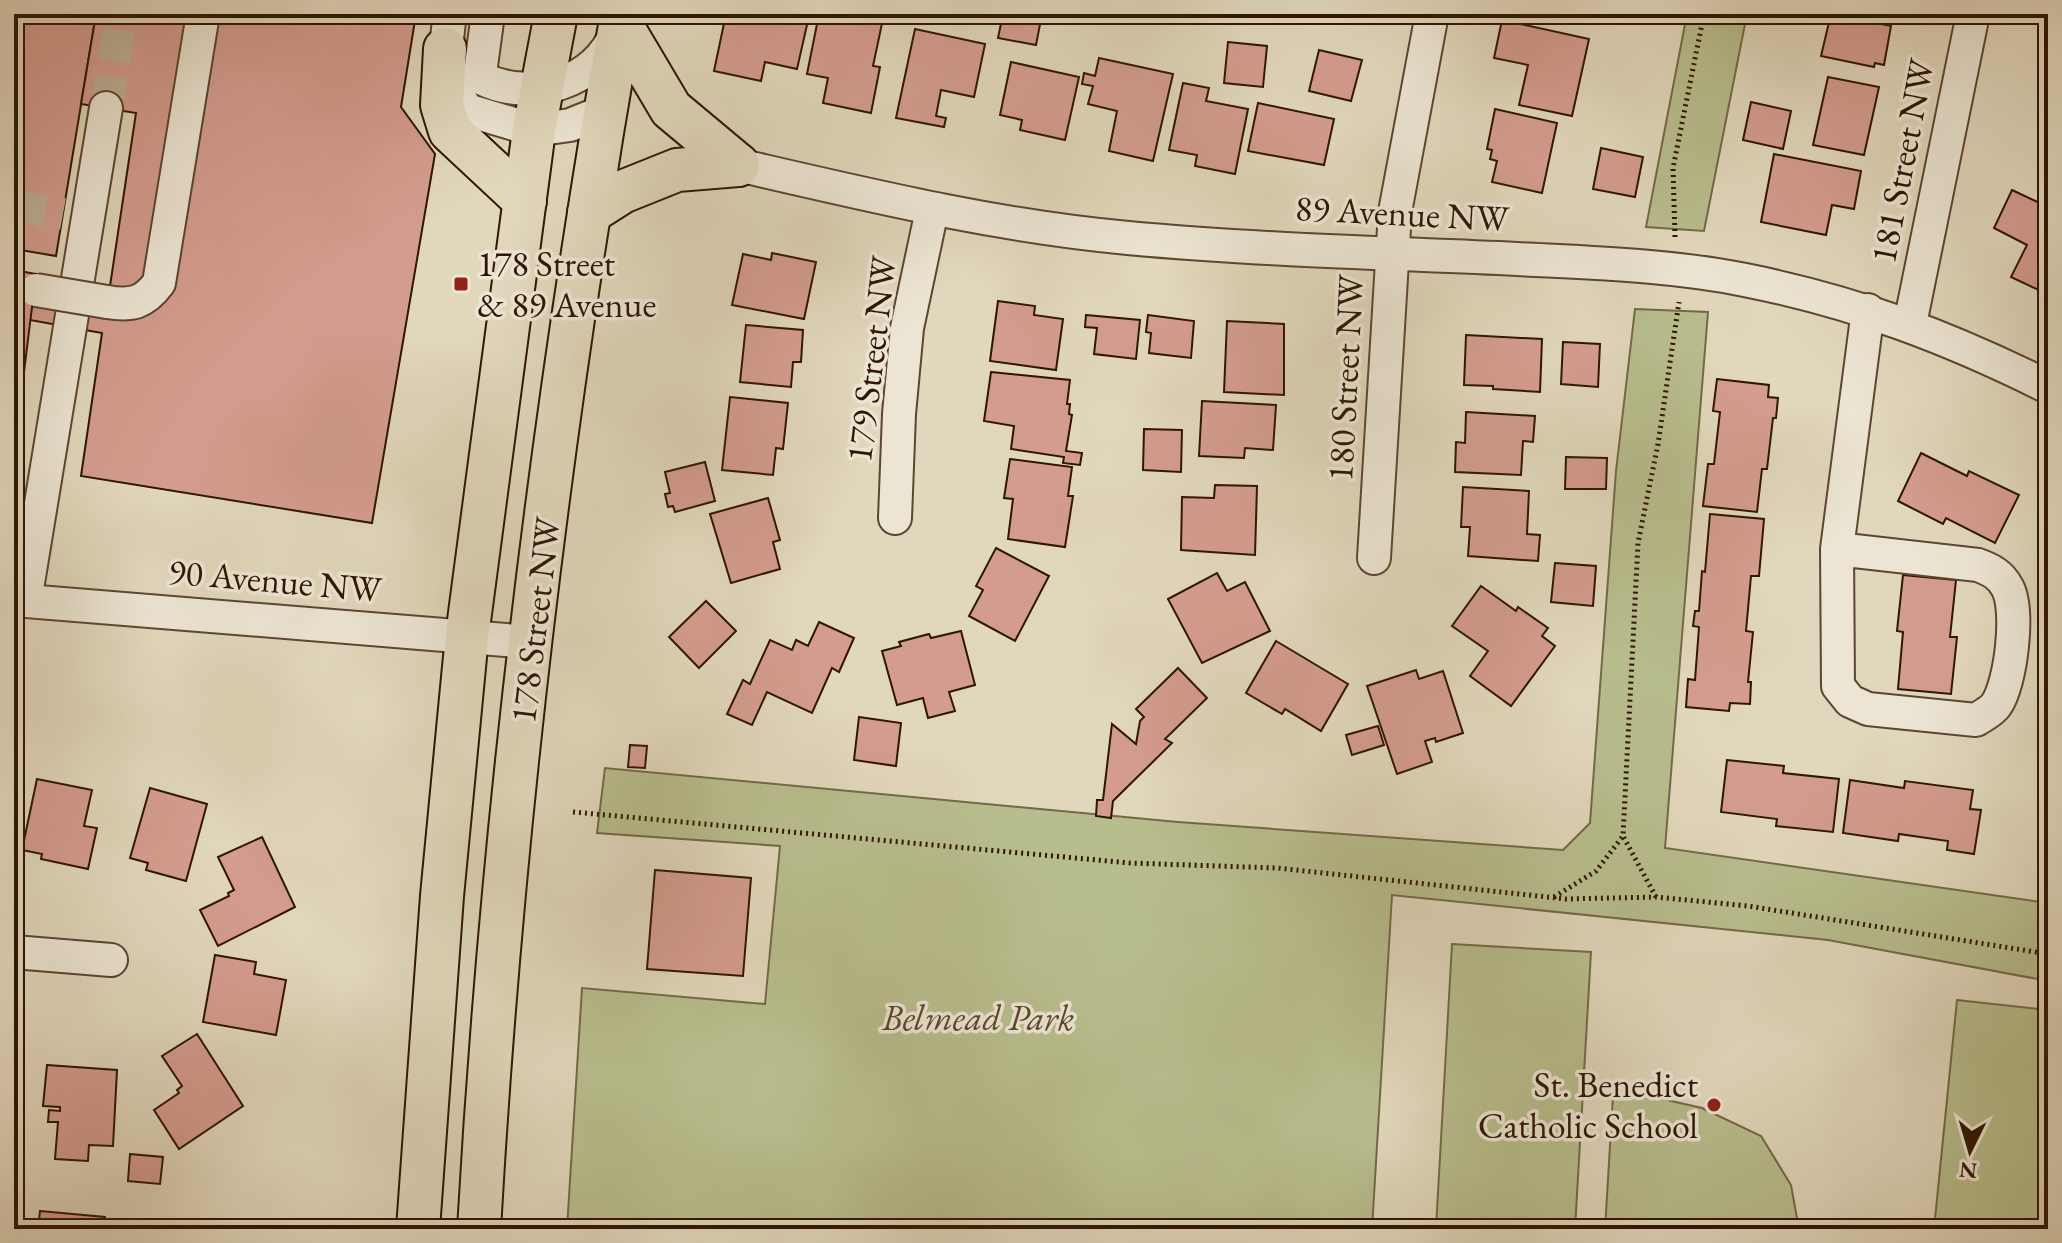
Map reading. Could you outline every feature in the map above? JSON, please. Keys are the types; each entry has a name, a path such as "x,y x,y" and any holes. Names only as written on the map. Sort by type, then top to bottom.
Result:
{"main road":[{"name":"178 Street NW","path":"418,1229 442,896 467,636 534,130 556,14"},
{"name":"178 Street NW","path":"479,1229 487,1087 530,642 589,213 621,18"},
{"path":"621,18 671,109 738,165"},
{"path":"448,32 442,105 450,131 525,201"},
{"path":"589,213 622,192 677,170 738,165"}],"street":[{"path":"25,288 133,304 145,300 159,283 203,14"},
{"path":"488,14 480,65 483,79 501,85 542,89 557,85 599,62 611,45 621,18"},
{"name":"180 Street NW","path":"1374,558 1392,253 1401,171 1432,14"},
{"name":"181 Street NW","path":"1910,324 1973,14"},
{"path":"448,32 450,84 467,110 534,130 570,125 605,111"},
{"path":"19,600 74,216 106,108"},
{"name":"89 Avenue NW","path":"738,165 932,210 1052,230 1127,238 1677,269 1757,282 1910,324 2048,387"},
{"name":"179 Street NW","path":"895,518 899,414 907,328 932,210"},
{"path":"1837,549 1978,565 1995,572 2009,589 2015,617 2006,677 1996,706 1976,720 1868,709 1850,701 1838,686 1837,549 1868,310"},
{"name":"90 Avenue NW","path":"19,600 530,642"},
{"path":"14,952 111,960"}],"path":[{"path":"1675,236 1673,168 1704,14"},
{"path":"1656,897 1623,836 1638,543 1658,444 1679,303"},
{"path":"573,812 1130,863 1277,868 1554,897 1656,897 1748,906 2048,954"},
{"path":"1554,897 1596,871 1623,836"}],"green space":[{"path":"1687,14 1747,14 1704,231 1646,227"},
{"name":"Belmead Park","path":"1635,309 1708,312 1665,848 2048,903 2048,981 1828,940 1392,895 1372,1229 567,1229 582,988 765,1004 780,846 597,833 605,768 1178,822 1563,850 1590,823 1616,471"},
{"path":"1452,944 1591,952 1575,1229 1436,1228"},
{"path":"1957,1000 2048,1010 2048,1229 1934,1229"},
{"path":"1613,1096 1658,1098 1702,1108 1761,1136 1791,1185 1799,1229 1605,1229"}],"building":[{"path":"14,14 96,14 56,256 14,249"},
{"path":"96,14 416,14 401,107 435,154 372,523 81,476 102,333 30,320 36,274 110,286 136,113 81,104"},
{"path":"726,14 809,16 797,69 765,62 761,81 714,71"},
{"path":"819,14 884,14 873,66 880,67 871,113 823,103 828,78 807,74"},
{"path":"1003,14 1042,14 1036,45 998,38"},
{"path":"1833,14 1883,14 1881,24 1891,26 1884,65 1875,63 1874,67 1821,56"},
{"path":"1502,20 1589,39 1572,116 1519,105 1528,65 1494,58"},
{"path":"915,29 985,44 974,97 941,90 936,116 946,118 944,127 896,118"},
{"path":"1228,42 1267,46 1263,87 1224,83"},
{"path":"1319,50 1362,60 1351,101 1309,91"},
{"path":"1099,58 1173,74 1153,161 1109,151 1117,111 1088,104 1093,86 1082,84 1084,73 1095,76"},
{"path":"1011,62 1079,77 1065,140 1020,130 1022,120 1000,115"},
{"path":"1828,77 1879,87 1864,155 1813,145"},
{"path":"1183,83 1209,88 1206,101 1248,109 1235,174 1195,166 1197,155 1169,150"},
{"path":"1751,102 1791,111 1783,149 1743,140"},
{"path":"1258,103 1334,119 1324,165 1248,151"},
{"path":"1495,109 1557,123 1542,193 1492,182 1497,161 1490,159 1492,150 1487,149"},
{"path":"1601,148 1643,157 1635,197 1593,189"},
{"path":"1774,154 1861,171 1854,209 1832,205 1826,235 1761,222"},
{"path":"2012,190 2048,207 2048,286 2045,293 2011,277 2027,245 1994,228"},
{"path":"772,253 816,262 804,319 732,305 743,254 771,260"},
{"path":"14,270 36,274 14,454"},
{"path":"998,301 1035,306 1034,315 1063,319 1056,370 990,361"},
{"path":"1086,315 1140,320 1136,359 1094,354 1097,328 1085,327"},
{"path":"1148,315 1194,321 1191,358 1149,353 1151,333 1146,332"},
{"path":"1227,321 1284,324 1284,395 1224,392"},
{"path":"746,325 803,330 801,362 793,362 791,387 740,382"},
{"path":"1466,335 1542,339 1540,392 1464,385"},
{"path":"1563,342 1600,344 1598,387 1561,384"},
{"path":"991,372 1070,380 1067,404 1070,404 1069,414 1072,415 1066,451 1082,453 1080,465 1063,463 1064,457 1011,449 1014,426 984,421"},
{"path":"1717,379 1769,385 1768,397 1778,398 1767,469 1762,469 1757,512 1703,506 1708,464 1714,464 1720,412 1713,411"},
{"path":"730,397 788,403 783,449 776,448 773,475 722,470"},
{"path":"1202,401 1276,405 1273,450 1245,448 1244,458 1199,456"},
{"path":"1466,412 1535,416 1533,442 1523,441 1521,475 1455,472 1456,442 1465,443"},
{"path":"1144,429 1182,430 1181,472 1143,470"},
{"path":"1921,453 1967,476 1969,471 2019,495 1995,543 1946,518 1943,524 1898,501"},
{"path":"1566,457 1607,458 1606,489 1565,489"},
{"path":"1010,459 1072,467 1068,496 1073,496 1065,547 1008,539 1013,499 1004,498"},
{"path":"705,462 715,501 675,512 673,506 668,507 665,494 670,493 665,472"},
{"path":"1215,485 1257,486 1255,555 1181,550 1182,497 1214,498"},
{"path":"1463,487 1529,491 1527,534 1540,535 1538,561 1468,556 1470,527 1461,527"},
{"path":"768,498 780,540 773,542 780,569 731,583 710,514"},
{"path":"1710,514 1764,519 1759,576 1751,576 1746,631 1753,632 1748,682 1751,682 1750,704 1730,703 1729,711 1686,707 1688,679 1695,680 1699,627 1693,626 1695,611 1699,611 1702,571 1705,572"},
{"path":"996,548 1049,576 1015,641 969,616 983,590 976,586"},
{"path":"1555,563 1596,566 1593,606 1551,602"},
{"path":"1217,573 1227,591 1245,582 1270,631 1202,663 1168,599"},
{"path":"1903,575 1956,580 1950,637 1957,637 1951,694 1898,689 1903,632 1897,631"},
{"path":"1481,586 1516,611 1518,607 1548,628 1542,636 1555,646 1511,706 1470,676 1488,651 1452,626"},
{"path":"706,601 736,631 699,668 669,637"},
{"path":"819,622 854,638 839,672 832,668 812,713 767,692 752,725 727,714 743,680 750,684 770,640 792,650 796,640 808,646"},
{"path":"961,631 975,685 949,692 955,711 928,718 923,698 897,705 882,651 901,646 899,642 929,634 931,638"},
{"path":"1276,641 1348,684 1321,731 1285,709 1282,714 1246,693"},
{"path":"1178,668 1207,698 1165,739 1172,743 1113,801 1111,818 1096,816 1097,800 1103,800 1112,724 1136,744 1140,721 1144,717 1136,709"},
{"path":"1416,670 1419,679 1443,671 1463,733 1436,742 1435,738 1425,741 1432,762 1397,774 1367,686"},
{"path":"859,717 901,723 896,766 854,760"},
{"path":"1378,726 1384,745 1352,755 1346,735"},
{"path":"630,745 647,746 645,768 628,767"},
{"path":"1727,760 1784,766 1783,773 1839,779 1833,832 1776,826 1777,819 1721,812"},
{"path":"37,779 92,790 84,826 97,828 88,869 41,859 42,854 22,850"},
{"path":"1850,780 1904,788 1905,781 1973,790 1970,809 1981,810 1974,854 1947,850 1948,841 1899,834 1898,841 1843,833"},
{"path":"150,788 207,804 186,881 146,870 148,863 130,858"},
{"path":"262,837 295,907 218,946 200,910 229,896 228,893 234,890 218,857"},
{"path":"655,870 751,878 743,976 647,969"},
{"path":"215,955 256,962 254,974 286,980 276,1035 203,1022"},
{"path":"14,1031 24,1031 17,1118 14,1117"},
{"path":"197,1034 243,1106 179,1149 154,1110 179,1093 177,1090 182,1086 162,1056"},
{"path":"47,1065 117,1070 113,1146 89,1145 88,1161 55,1159 58,1122 48,1122 49,1110 60,1111 60,1107 43,1106"},
{"path":"130,1154 163,1157 160,1184 128,1181"},
{"path":"40,1211 105,1217 104,1229 38,1229"}],"tunnel":[{"path":"106,108 122,14"},
{"path":"14,205 63,214"}],"place":[{"name":"178 Street & 89 Avenue","path":"461,284"},
{"name":"St. Benedict Catholic School","path":"1714,1105"}]}
